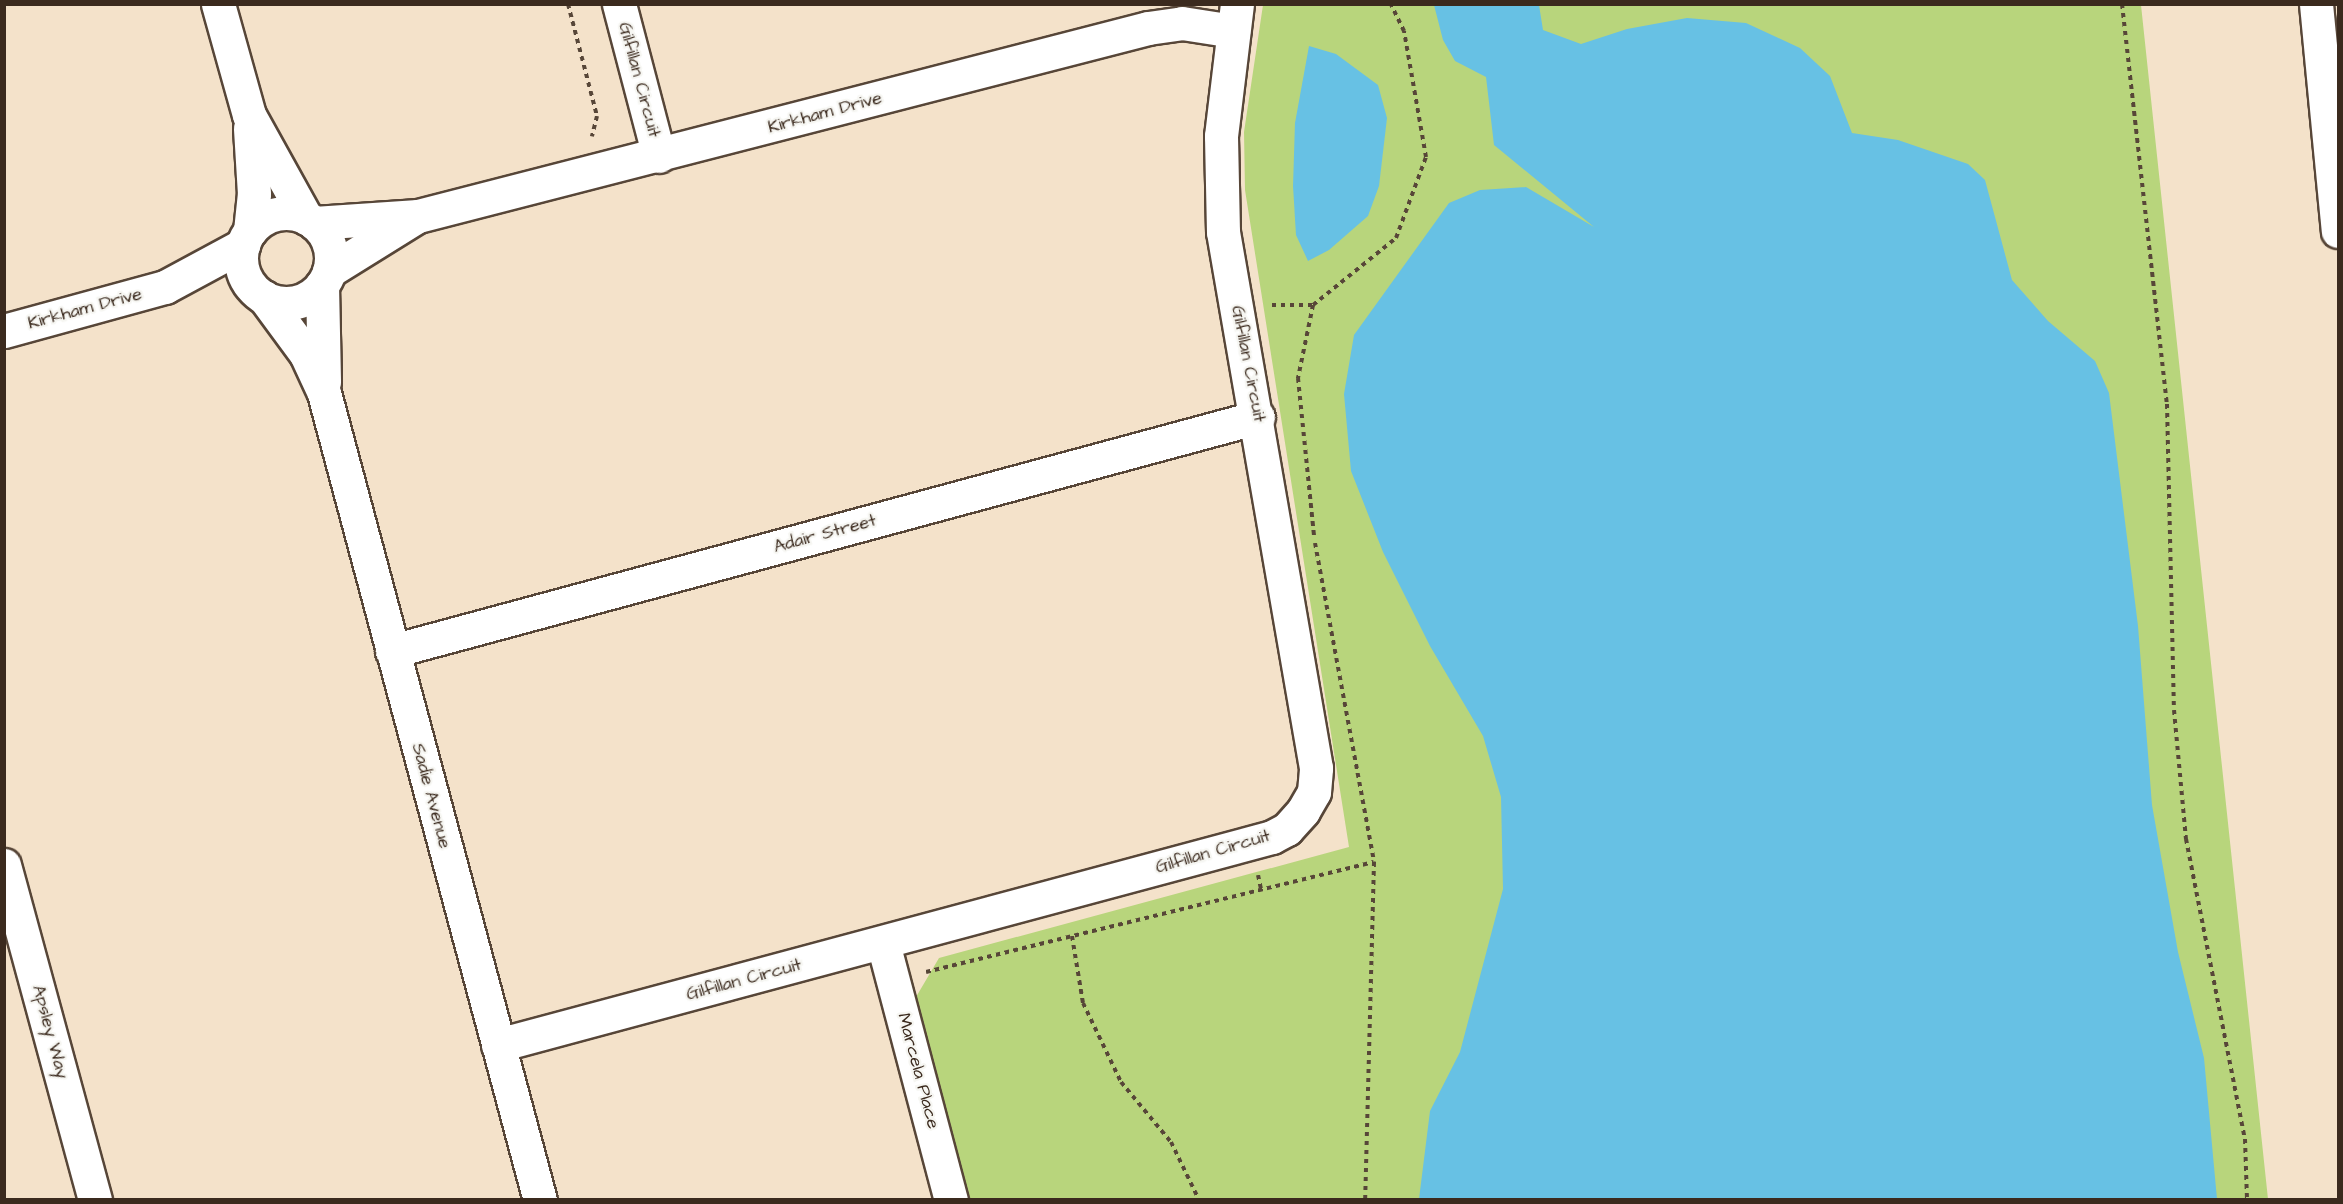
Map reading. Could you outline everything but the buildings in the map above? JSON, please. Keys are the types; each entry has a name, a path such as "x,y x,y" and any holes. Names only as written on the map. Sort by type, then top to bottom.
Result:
{"main road":[{"path":"218,4 249,115 254,194 242,267 258,292 295,302 326,278 327,240 310,220 249,115"},
{"name":"Gilfillan Circuit","path":"619,4 659,156"},
{"path":"2316,4 2338,231"},
{"name":"Gilfillan Circuit","path":"498,1045 1272,837 1287,829 1303,811 1314,792 1316,768 1258,417 1223,232 1221,136 1235,18"},
{"name":"Kirkham Drive","path":"310,220 418,216 659,156 1148,28 1235,18"},
{"path":"247,238 263,219 280,213 310,220"},
{"name":"Kirkham Drive","path":"326,278 418,216"},
{"name":"Kirkham Drive","path":"4,331 165,287 247,238"},
{"name":"Sadie Avenue","path":"324,393 326,278"},
{"name":"Kirkham Drive","path":"165,287 258,292"},
{"name":"Sadie Avenue","path":"258,292 306,354 324,393 540,1200"},
{"name":"Adair Street","path":"392,651 1258,417"},
{"name":"Apsley Way","path":"4,865 95,1200"},
{"name":"Marcela Place","path":"884,943 951,1200"}],"path":[{"path":"568,4 597,116 591,141"},
{"path":"1237,304 1313,305 1396,238 1426,158 1404,31 1391,4"},
{"path":"2122,4 2167,404 2174,710 2186,839 2245,1139 2247,1200"},
{"path":"893,980 1374,862"},
{"path":"1072,936 1083,1003 1121,1082 1171,1142 1199,1200"}],"green space":[{"path":"1263,5 2141,5 2268,1199 970,1199 916,997 939,958 1349,847 1245,190 1244,132"}],"water":[{"path":"1434,5 1539,5 1543,30 1581,44 1627,29 1687,18 1746,23 1800,48 1830,76 1852,133 1898,140 1968,164 1985,180 2012,280 2048,321 2095,361 2109,393 2138,626 2152,805 2178,952 2204,1058 2217,1199 1419,1199 1430,1111 1460,1052 1503,889 1501,797 1483,736 1430,646 1383,552 1351,471 1344,394 1354,335 1449,203 1480,190 1526,187 1594,227 1494,145 1486,77 1455,61 1443,40"},
{"path":"1309,46 1336,54 1378,85 1387,118 1379,186 1368,216 1329,250 1308,261 1296,235 1293,186 1295,123"}]}
